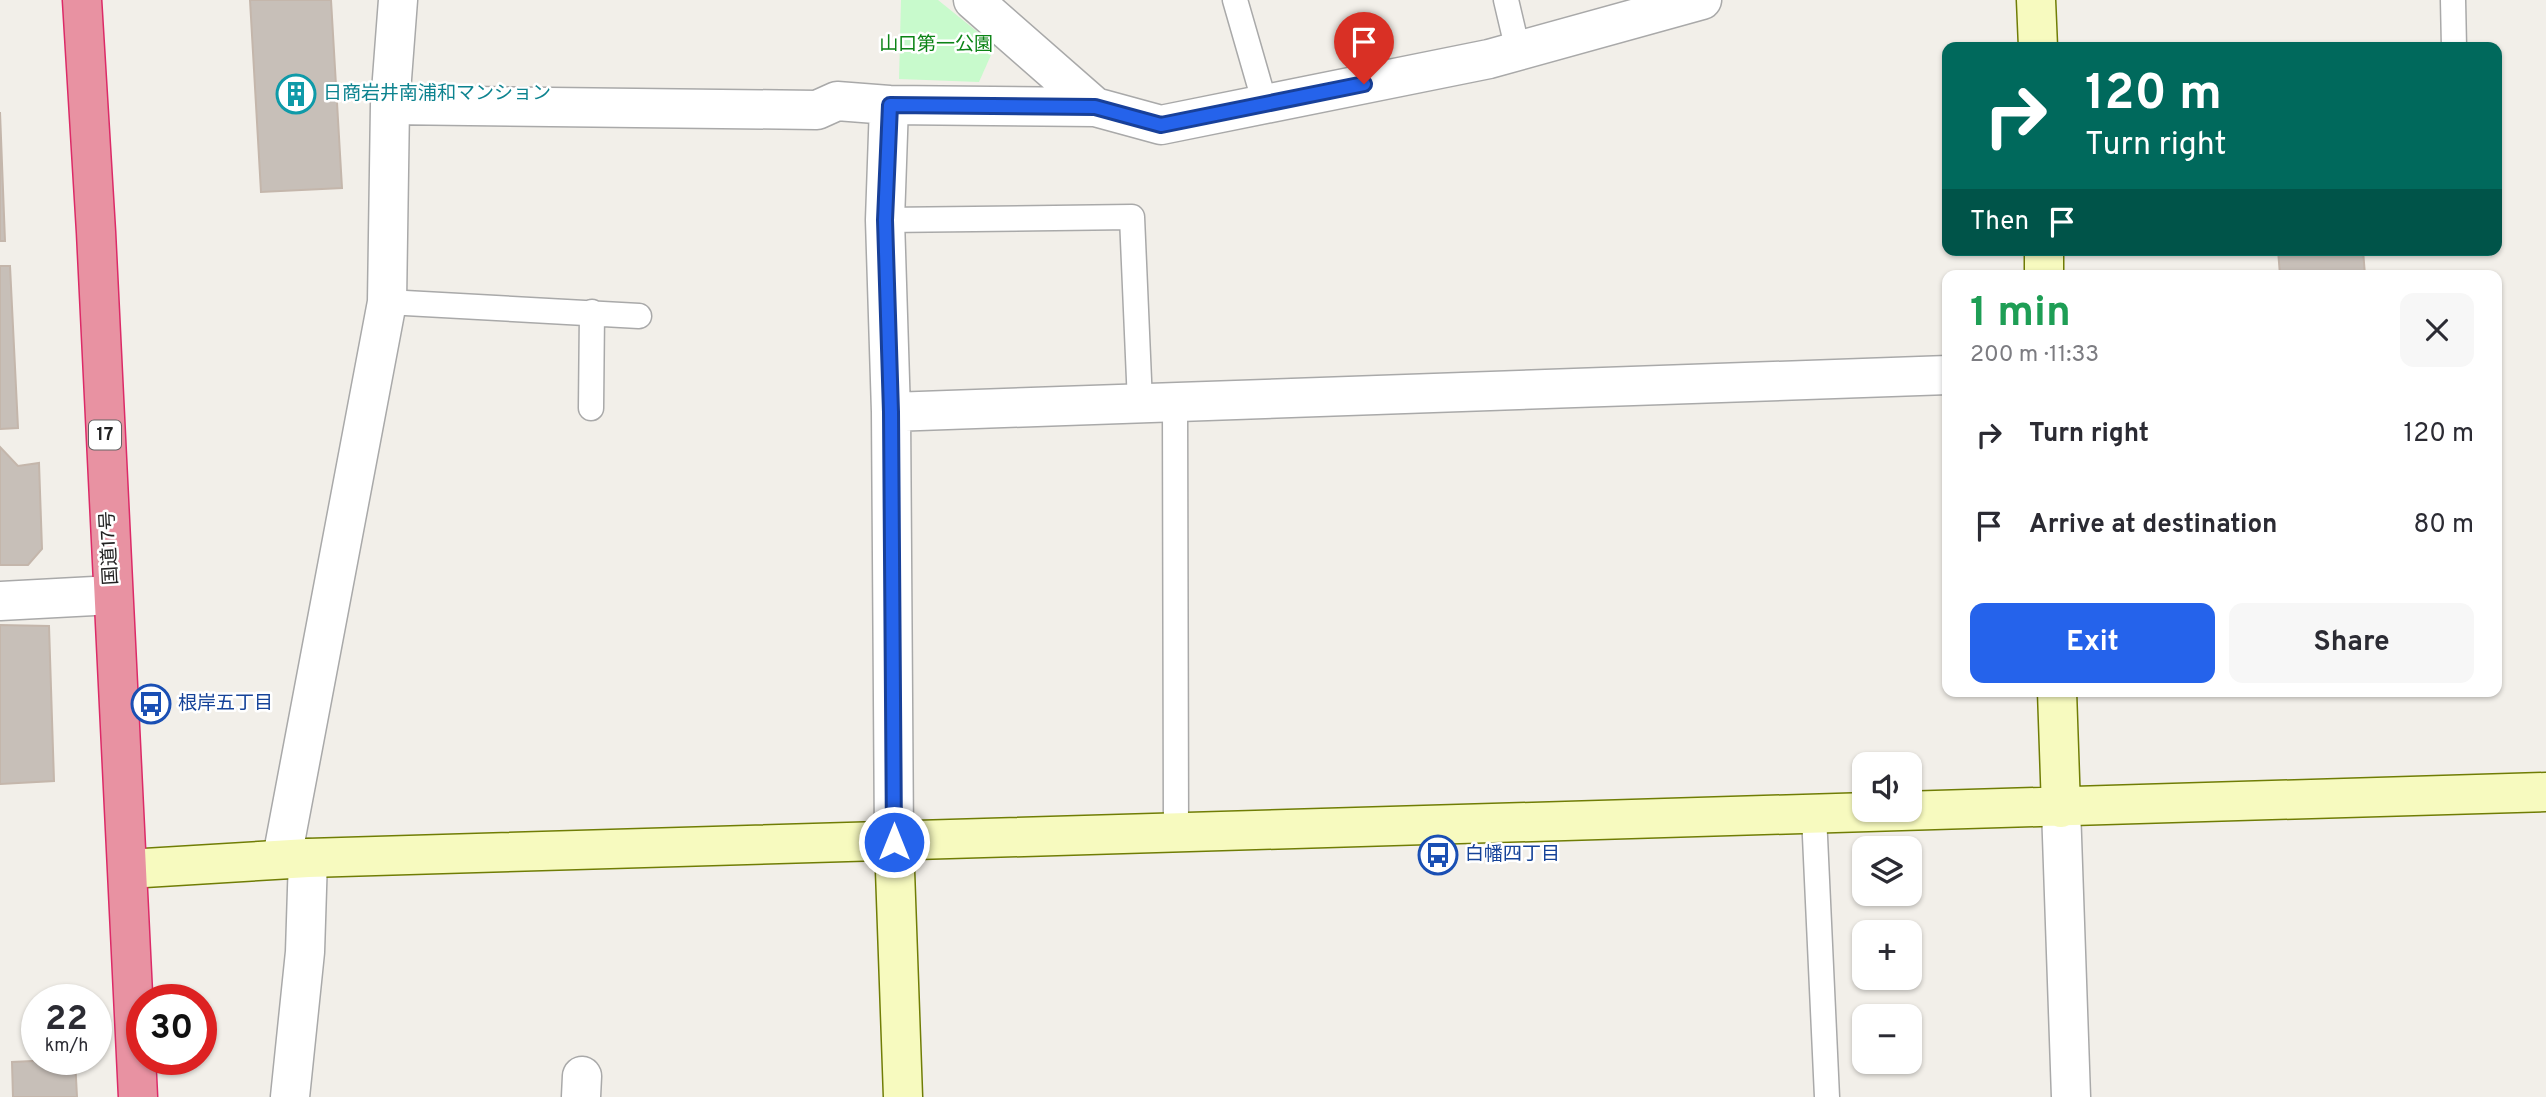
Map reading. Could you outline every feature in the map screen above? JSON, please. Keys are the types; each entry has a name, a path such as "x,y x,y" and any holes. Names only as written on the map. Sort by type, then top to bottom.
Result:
{"highway":[{"name":"国道17号","path":"82,0 96,232 138,1097"}],"street":[{"path":"290,1097 305,952 295,858 387,302 390,105 398,0"},
{"path":"973,0 1095,107"},
{"path":"390,105 817,110 837,101 890,105 1095,107 1161,125 1518,51 1702,0"},
{"path":"2036,0 2038,42"},
{"path":"890,105 885,220 891,412 894,842 903,1097"},
{"path":"891,412 1942,375"},
{"path":"0,601 113,595"},
{"path":"2057,697 2071,1097"},
{"path":"128,869 295,858 2546,792"}],"lane":[{"path":"1235,0 1265,104"},
{"path":"1506,0 1518,51"},
{"path":"2453,0 2454,42"},
{"path":"885,220 1132,216 1158,403 1176,833"},
{"path":"387,302 639,316"},
{"path":"591,408 592,312"},
{"path":"1814,815 1828,1097"}],"green space":[{"name":"山口第一公園","path":"901,0 938,0 995,46 979,82 899,79"}],"building":[{"name":"日商岩井南浦和マンション","path":"250,0 331,0 342,188 261,192"},
{"path":"0,112 5,241 0,241"},
{"path":"2278,256 2363,256 2365,270 2280,270"},
{"path":"0,266 10,266 18,428 0,429"},
{"path":"0,447 18,466 39,463 42,549 28,565 0,565"},
{"path":"0,625 49,626 54,781 0,784"},
{"path":"12,1062 21,1062 21,1075 76,1075 77,1097 13,1097"}],"place":[{"name":"日商岩井南浦和マンション","path":"296,94"},
{"name":"根岸五丁目","path":"151,704"},
{"name":"白幡四丁目","path":"1438,855"}],"route":[{"path":"894,842 891,412 885,220 890,105 1095,107 1161,125 1364,84"}]}
